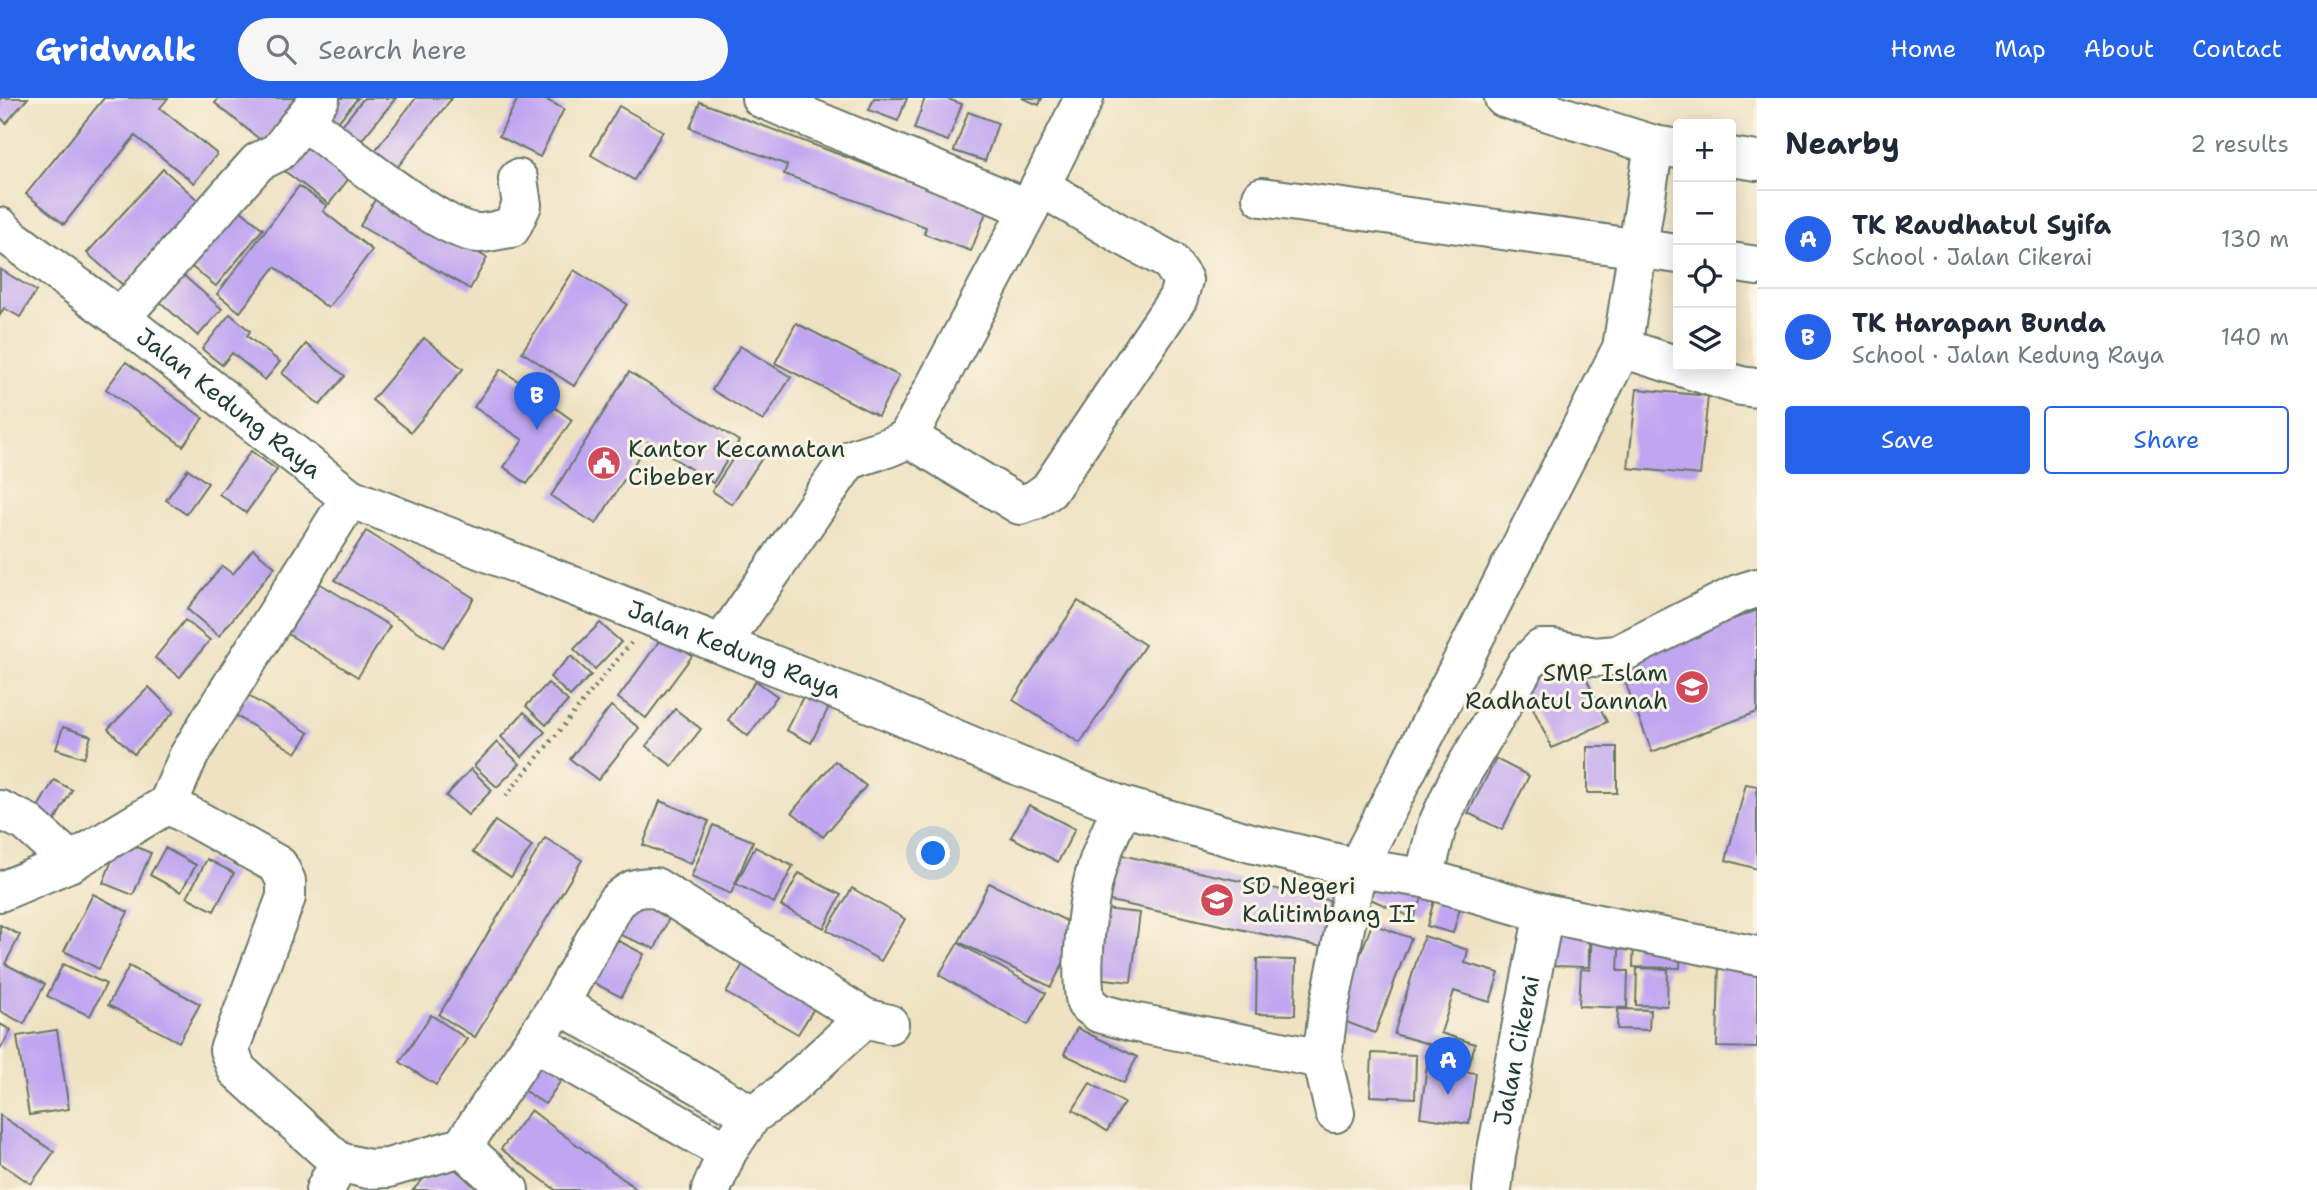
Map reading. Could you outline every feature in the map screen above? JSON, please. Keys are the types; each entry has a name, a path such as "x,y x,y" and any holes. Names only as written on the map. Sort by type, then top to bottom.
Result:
{"street":[{"path":"761,98 1035,198 1122,235 1170,261 1183,280 1178,298 1049,490 1035,500 1020,505 908,437"},
{"path":"722,644 848,462 861,454 897,445 908,437 1035,198 1084,98"},
{"path":"1335,1113 1322,1059 1328,1012 1357,868 1622,348 1637,248 1666,147 1504,98"},
{"path":"120,318 258,162 278,152 312,109 424,210 456,227 477,233 510,228 522,205 518,179"},
{"path":"1736,158 1757,161"},
{"path":"1262,197 1673,253"},
{"name":"Jalan Kedung Raya","path":"0,227 351,498 875,705 1122,806 1251,843 1357,868 1424,878 1544,913 1757,956"},
{"path":"1736,263 1757,266"},
{"path":"1622,348 1741,386 1757,388"},
{"path":"0,892 71,862 168,804 188,757 351,498"},
{"path":"1424,878 1437,827 1457,782 1525,664 1536,652 1553,649 1595,657 1616,655 1738,594 1757,588"},
{"path":"168,804 278,866 286,881 286,897 229,1050 237,1070 332,1176 378,1190"},
{"path":"1122,806 1097,867 1088,909 1083,987 1086,1003 1099,1013 1132,1022 1322,1059"},
{"path":"0,810 26,822 71,862"},
{"path":"332,1176 388,1168 462,1147 559,1004 616,902 630,890 655,887 877,1021 752,1115 727,1152 711,1190"},
{"name":"Jalan Cikerai","path":"1493,1177 1544,913"},
{"path":"559,1004 752,1115"},
{"path":"535,1042 727,1152"},
{"path":"462,1147 509,1190"}],"path":[{"path":"506,796 651,618"}],"building":[{"path":"0,98 28,98 6,123 0,117"},
{"path":"104,98 168,98 160,108 217,154 194,183 135,136 64,224 26,194"},
{"path":"219,98 299,98 263,142 215,103"},
{"path":"325,98 358,98 337,123 318,107"},
{"path":"364,98 396,98 360,142 341,126"},
{"path":"416,98 452,98 392,174 370,157"},
{"path":"518,98 543,98 564,109 540,157 499,136"},
{"path":"874,98 907,98 898,121 869,110"},
{"path":"925,98 945,98 962,104 948,141 914,129"},
{"path":"1022,98 1042,98 1039,105"},
{"path":"700,102 987,210 971,251 924,234 926,227 784,174 787,165 690,128"},
{"path":"619,106 663,131 634,180 591,155"},
{"path":"968,112 998,123 985,161 954,151"},
{"path":"303,128 357,168 329,204 275,164"},
{"path":"163,169 200,202 124,286 87,253"},
{"path":"299,186 327,206 323,211 372,250 328,308 275,267 240,312 217,294"},
{"path":"377,196 487,258 470,289 360,226"},
{"path":"235,206 263,229 216,286 188,264"},
{"path":"0,269 36,291 20,317 4,308 0,315"},
{"path":"574,270 627,304 574,386 522,352"},
{"path":"182,274 222,309 198,336 159,301"},
{"path":"230,314 250,331 247,336 280,362 265,380 232,353 222,365 202,349"},
{"path":"796,323 899,376 878,416 775,363"},
{"path":"424,338 463,369 411,432 372,400"},
{"path":"306,344 345,376 320,405 282,373"},
{"path":"740,346 791,377 763,421 712,390"},
{"path":"126,362 203,418 183,446 106,389"},
{"path":"501,369 572,420 527,484 504,467 523,440 474,407"},
{"name":"Kantor Kecamatan Cibeber","path":"629,372 739,441 713,483 648,442 596,524 551,496"},
{"path":"1637,389 1708,396 1700,475 1628,468"},
{"path":"741,446 762,458 732,504 712,491"},
{"path":"251,451 277,470 246,513 219,494"},
{"path":"188,469 208,483 186,514 166,500"},
{"path":"366,531 474,598 443,647 335,580"},
{"path":"253,549 275,567 219,636 187,609 222,566 233,574"},
{"path":"319,583 390,626 358,677 288,634"},
{"path":"1078,601 1145,645 1080,743 1013,700"},
{"name":"SMP Islam Radhatul Jannah","path":"1757,610 1757,712 1652,752 1618,663"},
{"path":"185,620 210,640 180,677 155,658"},
{"path":"600,623 621,642 595,669 574,649"},
{"path":"663,636 692,656 646,718 618,698"},
{"path":"571,656 591,675 570,696 550,677"},
{"path":"1576,657 1607,722 1552,748 1521,683"},
{"path":"756,681 777,696 748,736 728,720"},
{"path":"548,683 568,701 546,725 526,706"},
{"path":"149,687 174,712 134,754 108,729"},
{"path":"247,695 309,733 296,753 235,715"},
{"path":"804,695 829,707 811,743 786,730"},
{"path":"611,706 639,728 598,780 570,759"},
{"path":"675,709 701,729 672,766 646,746"},
{"path":"524,712 545,732 522,757 501,737"},
{"path":"63,727 91,736 84,758 56,749"},
{"path":"497,742 520,764 497,787 474,766"},
{"path":"1587,747 1617,747 1617,793 1587,793"},
{"path":"1496,759 1529,776 1502,830 1468,813"},
{"path":"835,761 866,786 823,837 792,812"},
{"path":"471,769 492,790 468,815 446,796"},
{"path":"54,780 72,790 54,822 35,812"},
{"path":"1746,784 1757,786 1757,869 1726,860"},
{"path":"660,801 709,821 691,864 643,845"},
{"path":"1029,805 1075,829 1058,862 1011,837"},
{"path":"495,821 532,846 511,877 473,852"},
{"path":"713,825 753,841 731,894 691,877"},
{"path":"545,838 582,860 475,1037 439,1015"},
{"path":"120,840 151,853 133,895 103,883"},
{"path":"755,847 793,866 774,903 736,884"},
{"path":"165,848 196,865 181,892 150,875"},
{"name":"SD Negeri Kalitimbang II","path":"1112,853 1332,901 1322,947 1101,899"},
{"path":"207,859 234,873 214,911 187,897"},
{"path":"799,873 841,895 824,928 781,906"},
{"path":"1379,873 1425,893 1413,918 1368,898"},
{"path":"989,883 1081,928 1051,987 959,942"},
{"path":"852,888 905,919 881,961 827,930"},
{"path":"630,892 673,909 655,949 613,932"},
{"path":"1436,893 1462,901 1453,933 1427,926"},
{"path":"93,894 128,912 99,969 64,951"},
{"path":"1095,908 1140,913 1131,982 1087,977"},
{"path":"1372,924 1411,938 1375,1033 1336,1018"},
{"path":"0,925 20,935 5,964 45,984 24,1024 0,1011"},
{"path":"1553,928 1589,928 1589,967 1553,966"},
{"path":"1592,931 1620,932 1618,971 1628,971 1627,1008 1579,1006 1581,969 1590,970"},
{"path":"1424,936 1468,950 1465,963 1499,973 1490,1002 1454,991 1441,1033 1475,1044 1468,1069 1425,1056 1429,1044 1394,1034"},
{"path":"613,938 644,954 621,997 590,981"},
{"path":"1634,939 1681,941 1680,968 1633,967"},
{"path":"958,943 1046,993 1028,1025 939,975"},
{"path":"746,959 818,1002 798,1034 726,993"},
{"path":"1257,959 1296,960 1295,1015 1256,1014"},
{"path":"1719,962 1757,962 1757,1048 1717,1047"},
{"path":"63,964 106,984 90,1016 47,996"},
{"path":"129,966 200,1004 179,1042 108,1005"},
{"path":"1637,968 1668,969 1667,1006 1636,1005"},
{"path":"1618,1009 1650,1010 1649,1030 1617,1029"},
{"path":"431,1015 467,1039 436,1085 400,1062"},
{"path":"0,1024 11,1030 0,1050"},
{"path":"1077,1028 1137,1057 1124,1083 1064,1054"},
{"path":"57,1030 69,1109 29,1115 17,1036"},
{"path":"532,1050 566,1073 545,1104 511,1082"},
{"path":"1372,1053 1416,1055 1415,1098 1370,1096"},
{"path":"1427,1066 1476,1073 1469,1124 1420,1117"},
{"path":"1090,1083 1124,1103 1107,1131 1073,1110"},
{"path":"531,1110 638,1190 555,1190 501,1149"},
{"path":"0,1115 54,1152 31,1184 0,1163"},
{"path":"443,1158 478,1190 413,1190"}],"place":[{"name":"TK Harapan Bunda","path":"537,430"},
{"name":"Kantor Kecamatan Cibeber","path":"604,463"},
{"name":"SMP Islam Radhatul Jannah","path":"1692,687"},
{"name":"SD Negeri Kalitimbang II","path":"1217,900"},
{"name":"TK Raudhatul Syifa","path":"1448,1095"}]}
